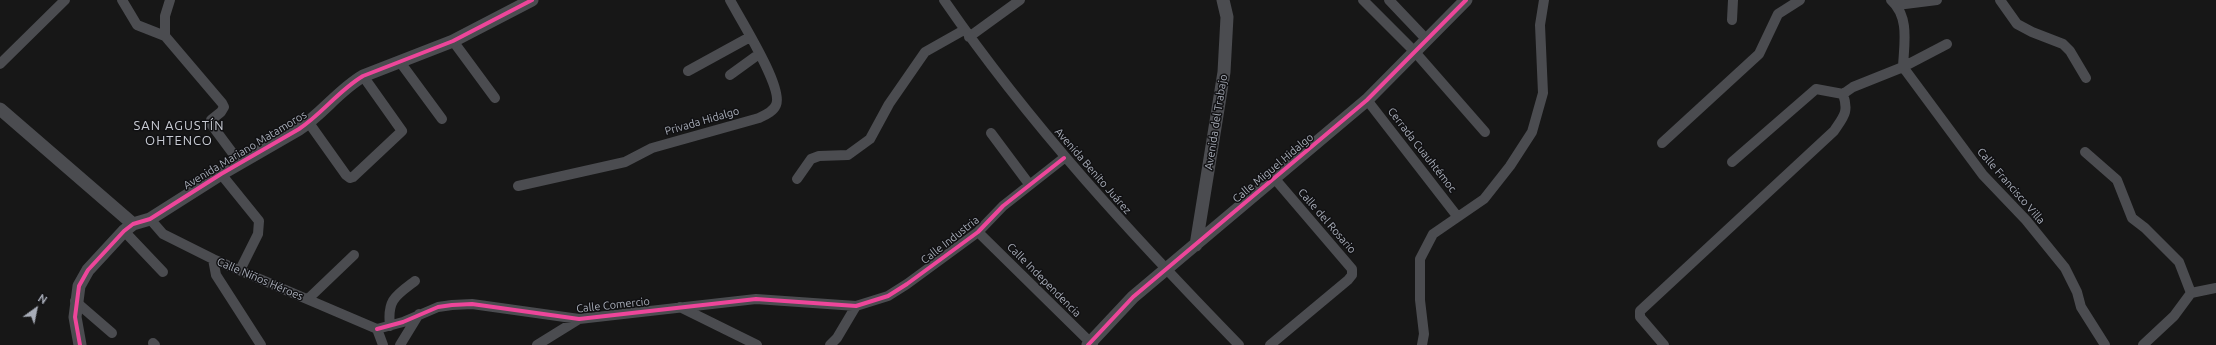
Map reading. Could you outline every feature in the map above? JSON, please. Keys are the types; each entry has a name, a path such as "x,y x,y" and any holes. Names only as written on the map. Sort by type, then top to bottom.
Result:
{"street":[{"path":"0,64 65,0"},
{"path":"122,0 137,25 165,36 222,103 224,107 221,112 211,120 211,124 240,163"},
{"path":"165,36 165,16 170,0"},
{"name":"Avenida Mariano Matamoros","path":"80,345 75,317 79,286 88,270 129,227 150,219 221,174 309,123 348,86 363,76 452,41 532,0"},
{"name":"Privada Hidalgo","path":"518,186 624,162 652,148 759,118 769,113 776,106 778,97 774,80 730,0"},
{"name":"Avenida Benito Juárez","path":"944,0 967,33 1064,158 1166,270 1238,345"},
{"path":"797,179 811,159 819,156 848,155 870,139 889,104 926,52 967,33 1020,0"},
{"name":"Avenida del Trabajo","path":"1196,245 1224,72 1227,17 1223,0"},
{"path":"1363,0 1415,52 1485,132"},
{"path":"1389,0 1427,40"},
{"name":"Calle Miguel Hidalgo","path":"1091,344 1129,302 1367,100 1466,0"},
{"path":"1422,345 1424,334 1420,300 1420,258 1433,234 1457,216 1484,199 1510,166 1532,132 1543,93 1540,25 1544,0"},
{"path":"1732,20 1733,0"},
{"path":"1662,143 1759,54 1778,14 1800,0"},
{"path":"1903,67 1906,28 1894,3 1937,0"},
{"path":"2000,0 2018,24 2032,32 2063,44 2070,51 2086,78"},
{"path":"688,70 750,38"},
{"path":"452,41 495,98"},
{"path":"1732,162 1816,89 1843,94 1853,87 1903,67 1947,44"},
{"path":"730,75 759,54"},
{"path":"400,62 442,119"},
{"name":"Calle Francisco Villa","path":"1903,67 1983,175 2026,220 2065,268 2077,292 2082,307 2105,345"},
{"path":"309,123 350,178 400,132 363,76"},
{"path":"1664,345 1640,317 1640,311 1834,131 1845,113 1847,106 1843,94"},
{"name":"Cerrada Cuauhtémoc","path":"1367,100 1457,216"},
{"path":"0,109 129,227 163,272"},
{"path":"992,133 1030,184"},
{"path":"2085,152 2117,180 2132,218 2145,228 2179,262 2191,293"},
{"name":"Calle Industria","path":"856,306 888,296 978,232 1003,206 1064,158"},
{"path":"221,174 259,221 258,234 240,270"},
{"name":"Calle del Rosario","path":"1270,345 1348,280 1352,275 1352,269 1275,179"},
{"name":"Calle Niños Héroes","path":"150,219 163,234 213,259 376,329"},
{"name":"Calle Independencia","path":"978,232 1091,344"},
{"path":"308,299 354,255"},
{"path":"213,259 216,276 261,345"},
{"path":"390,326 389,313 391,301 415,281"},
{"path":"2143,345 2174,316 2191,293 2216,288"},
{"name":"Calle Comercio","path":"376,329 390,326 438,307 472,304 580,319 756,299 856,306"},
{"path":"76,301 112,333"},
{"path":"830,345 837,338 856,306"},
{"path":"680,307 757,345"},
{"path":"400,345 420,314"},
{"path":"537,345 580,319"},
{"path":"376,329 383,345"}],"cycle path":[{"path":"80,345 75,317 79,286 88,270 124,231 133,224 150,219 221,174 299,129 346,88 363,76 453,41 532,0"},
{"path":"1088,345 1133,297 1367,100 1466,0"},
{"path":"377,329 403,322 438,307 472,304 579,319 756,299 856,306 888,296 907,284 978,232 1003,206 1064,158"}],"district":[{"name":"SAN AGUSTÍN OHTENCO","path":"179,134"}]}
